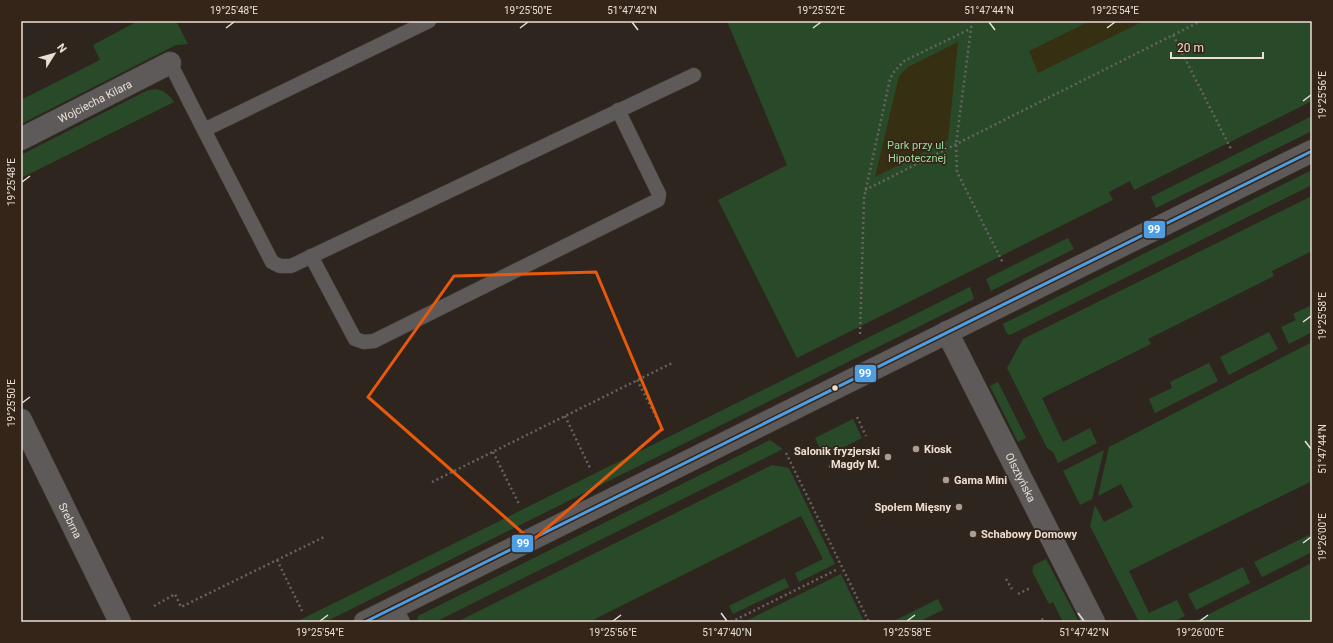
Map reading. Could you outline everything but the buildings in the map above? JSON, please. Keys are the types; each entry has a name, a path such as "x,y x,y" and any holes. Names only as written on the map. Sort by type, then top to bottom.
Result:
{"street":[{"name":"Wojciecha Kilara","path":"21,139 170,63"},
{"path":"365,622 399,614 947,332 1312,151"},
{"name":"Olsztyńska","path":"947,332 1094,622"},
{"name":"Srebrna","path":"21,420 120,622"}],"lane":[{"path":"204,130 430,21"},
{"path":"170,63 272,262 280,266 291,266 694,74"},
{"path":"311,256 355,339 364,342 374,341 658,200 659,194 618,110"}],"path":[{"path":"972,21 956,144 957,172 1003,263"},
{"path":"865,190 1201,21"},
{"path":"860,334 865,190 893,73 904,61 970,29"},
{"path":"1174,35 1231,149"},
{"path":"432,482 672,363"},
{"path":"637,380 664,432"},
{"path":"565,416 590,468"},
{"path":"857,417 866,436"},
{"path":"493,452 519,504"},
{"path":"786,453 869,622"},
{"path":"829,467 842,461"},
{"path":"154,606 175,594 181,607 326,536"},
{"path":"277,560 302,612"},
{"path":"731,622 838,569"},
{"path":"1006,579 1012,590"},
{"path":"1018,594 1030,588"},
{"path":"1038,622 1044,618"}],"highlighted area":[{"path":"596,272 662,429 532,541 368,397 454,276"}],"green space":[{"path":"138,21 176,21 188,44 176,45 21,124 21,100 100,60 93,45"},
{"name":"Park przy ul. Hipotecznej","path":"727,21 1312,21 1312,101 1134,190 1130,181 1109,192 1113,200 797,358 718,200 787,165"},
{"path":"154,89 166,93 174,102 21,178 21,155 146,91"},
{"path":"1312,116 1312,131 1156,208 1151,197"},
{"path":"1312,170 1312,185 1012,334 1009,335 1006,332 1003,324"},
{"path":"1312,196 1312,251 1272,271 1274,276 1148,339 1151,344 1042,398 1063,442 1090,428 1097,443 1058,463 1053,452 1047,448 1007,368 1023,339"},
{"path":"1068,238 1074,249 991,291 986,279"},
{"path":"970,287 974,299 325,622 296,622"},
{"path":"1312,305 1312,332 1289,344 1281,327 1296,320 1293,314"},
{"path":"1269,332 1278,349 1229,375 1220,357"},
{"path":"1312,342 1312,481 1129,571 1149,613 1177,600 1185,616 1172,622 1139,622 1090,526 1095,505 1104,522 1133,507 1121,484 1098,496 1109,447"},
{"path":"1209,363 1218,381 1155,413 1149,399 1172,388 1170,382"},
{"path":"998,382 1026,438 1018,442 990,386"},
{"path":"853,419 862,438 824,457 815,438"},
{"path":"770,440 783,449 435,622 417,622 418,616"},
{"path":"1104,450 1092,499 1080,505 1063,471"},
{"path":"772,465 789,468 835,564 799,582 795,573 823,559 801,516 589,622 457,622"},
{"path":"1309,535 1312,541 1312,552 1262,577 1254,562"},
{"path":"1046,559 1079,622 1063,622 1053,602 1049,604 1032,571 1034,565"},
{"path":"1312,563 1312,622 1193,622"},
{"path":"1243,567 1250,583 1196,610 1188,594"},
{"path":"841,574 864,622 744,622"},
{"path":"785,578 789,587 733,614 729,606"},
{"path":"938,599 943,610 918,622 892,622"}],"sand":[{"path":"1090,21 1144,21 1038,73 1029,51"},
{"path":"958,42 948,140 875,177 899,76 908,67"}],"transit line":[{"name":"99","path":"365,622 1312,151"}],"place":[{"name":"Kiosk","path":"916,449"},
{"name":"Salonik fryzjerski Magdy M.","path":"888,457"},
{"name":"Gama Mini","path":"946,480"},
{"name":"Społem Mięsny","path":"959,507"},
{"name":"Schabowy Domowy","path":"973,534"}]}
